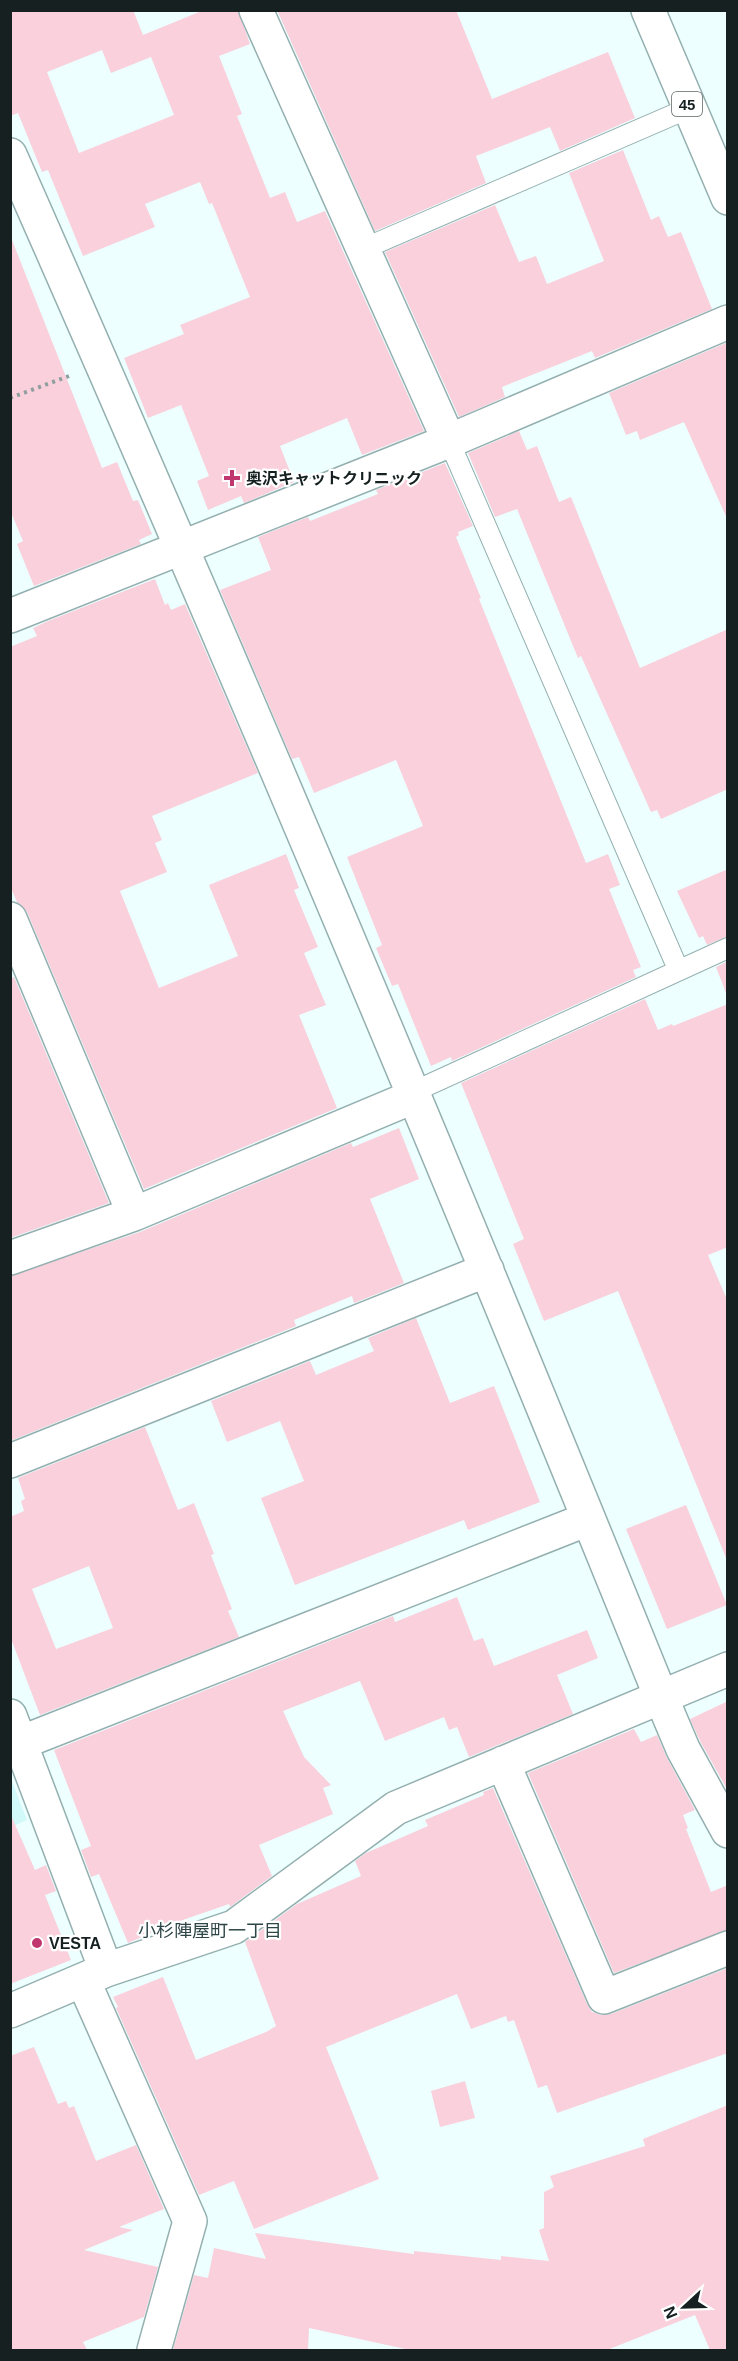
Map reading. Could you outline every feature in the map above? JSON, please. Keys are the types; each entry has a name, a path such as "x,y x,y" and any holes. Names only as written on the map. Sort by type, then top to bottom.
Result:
{"street":[{"path":"256,10 449,441"},
{"name":"45","path":"648,10 728,198"},
{"path":"10,155 183,548 414,1094 683,1749 728,1831"},
{"path":"10,616 449,441 728,322"},
{"path":"10,919 134,1214"},
{"path":"10,1258 134,1214 414,1094"},
{"path":"10,1461 487,1270"},
{"path":"154,2350 190,2221 94,1975 15,1730 588,1519"},
{"path":"10,2011 94,1975 234,1927 396,1808 728,1669"},
{"path":"504,1763 604,1997 728,1948"}],"lane":[{"path":"363,249 689,108"},
{"path":"449,441 678,969"},
{"path":"414,1094 678,969 728,948"}],"path":[{"path":"10,398 102,363"}],"shaded area":[{"path":"10,1776 27,1820 11,1827 10,1827"}],"building":[{"path":"10,10 133,10 143,35 204,10 238,10 250,44 219,56 242,114 237,116 270,198 285,192 297,222 325,211 424,431 362,455 347,418 280,446 294,482 244,503 241,496 208,510 197,481 209,476 181,405 148,418 124,358 184,334 180,325 250,297 212,203 209,204 200,182 145,204 155,227 83,256 48,170 42,172 18,113 10,116","holes":["102,50 111,73 151,57 174,115 79,153 47,72"]},
{"path":"277,10 456,10 492,99 608,52 635,118 560,151 550,127 476,156 486,183 375,231"},
{"path":"623,150 651,220 659,216 668,237 681,232 712,309 595,358 592,351 502,387 505,397 459,417 385,252 495,205 519,262 536,256 547,284 604,261 569,173"},
{"path":"12,240 102,468 117,462 133,501 138,500 152,534 139,540 141,544 34,586 17,544 23,541 10,510"},
{"path":"726,343 728,348 728,521 684,422 640,440 637,431 626,435 609,393"},
{"path":"519,431 527,450 537,446 559,502 571,497 640,668 728,629 728,789 661,819 657,810 651,812 581,656 578,658 517,509 495,517 468,453"},
{"path":"445,463 473,526 458,532 459,535 456,537 481,598 479,599 586,863 608,854 620,885 609,889 641,967 633,970 636,977 452,1061 451,1057 431,1066 398,984 392,986 376,948 382,945 347,857 423,826 396,760 314,793 299,757 292,759 220,590 271,570 258,537 308,517 310,521 378,494 376,490"},
{"path":"155,579 165,605 168,603 171,610 185,604 258,773 152,816 162,840 155,843 167,872 120,891 159,988 238,956 209,885 286,854 299,888 294,890 318,947 304,953 326,1005 299,1015 337,1108 144,1189 27,912 17,902 10,886 10,647 37,636 33,628"},
{"path":"728,869 728,936 707,945 703,936 699,938 677,891"},
{"path":"728,961 728,993 726,993 716,967"},
{"path":"14,977 109,1203 10,1238 10,979"},
{"path":"645,999 658,1030 728,1004 728,1247 708,1255 728,1302 726,1558 618,1291 544,1321 513,1244 524,1239 461,1083"},
{"path":"399,1128 419,1179 370,1199 404,1283 354,1303 352,1296 294,1320 296,1326 10,1441 10,1276 140,1232 351,1143 353,1147"},
{"path":"416,1318 450,1403 494,1386 540,1502 468,1530 464,1520 295,1585 261,1498 304,1481 280,1421 227,1442 211,1401 310,1361 316,1375 374,1351 368,1338"},
{"path":"145,1427 178,1510 194,1503 214,1554 211,1555 232,1609 228,1611 239,1637 40,1715 10,1636 10,1517 24,1511 21,1501 25,1499 18,1478","holes":["89,1566 113,1628 56,1649 32,1589"]},
{"path":"686,1505 727,1605 667,1629 626,1529"},
{"path":"457,1597 474,1641 483,1638 494,1666 587,1630 598,1658 557,1675 573,1714 469,1757 457,1727 449,1730 444,1717 385,1741 360,1681 283,1711 304,1757 331,1785 323,1788 333,1814 259,1845 272,1876 230,1907 229,1904 177,1922 128,1943 99,1874 91,1877 81,1850 91,1846 54,1750 393,1616 395,1622"},
{"path":"728,1701 728,1791 690,1719"},
{"path":"634,1729 641,1742 657,1735 695,1810 683,1815 688,1828 686,1829 711,1892 728,1885 728,1930 614,1973 528,1773"},
{"path":"493,1788 592,2012 601,2015 611,2014 728,1968 728,2053 557,2113 547,2085 538,2088 514,2020 508,2022 506,2016 471,2029 457,1994 326,2047 379,2179 254,2229 234,2181 199,2195 113,1997 163,1977 196,2060 266,2032 276,2026 245,1942 297,1904 361,1876 355,1861 366,1853 428,1826 425,1820 484,1795 483,1792"},
{"path":"10,1813 35,1870 46,1865 56,1891 45,1895 71,1960 10,1984"},
{"path":"34,2047 58,2104 66,2101 69,2108 74,2106 96,2161 136,2145 164,2209 119,2227 133,2230 84,2250 158,2267 144,2317 83,2342 87,2350 10,2350 10,2056"},
{"path":"465,2081 475,2118 440,2127 431,2091"},
{"path":"728,2105 728,2350 710,2350 695,2315 607,2350 410,2350 309,2328 308,2350 173,2350 194,2275 208,2278 214,2248 266,2259 255,2233 414,2254 414,2251 501,2260 501,2256 549,2261 539,2230 544,2228 544,2192 554,2187 550,2176 645,2146 643,2139"}],"place":[{"name":"奥沢キャットクリニック","path":"232,478"},
{"name":"VESTA","path":"37,1943"}],"district":[{"name":"小杉陣屋町一丁目","path":"210,1931"}]}
